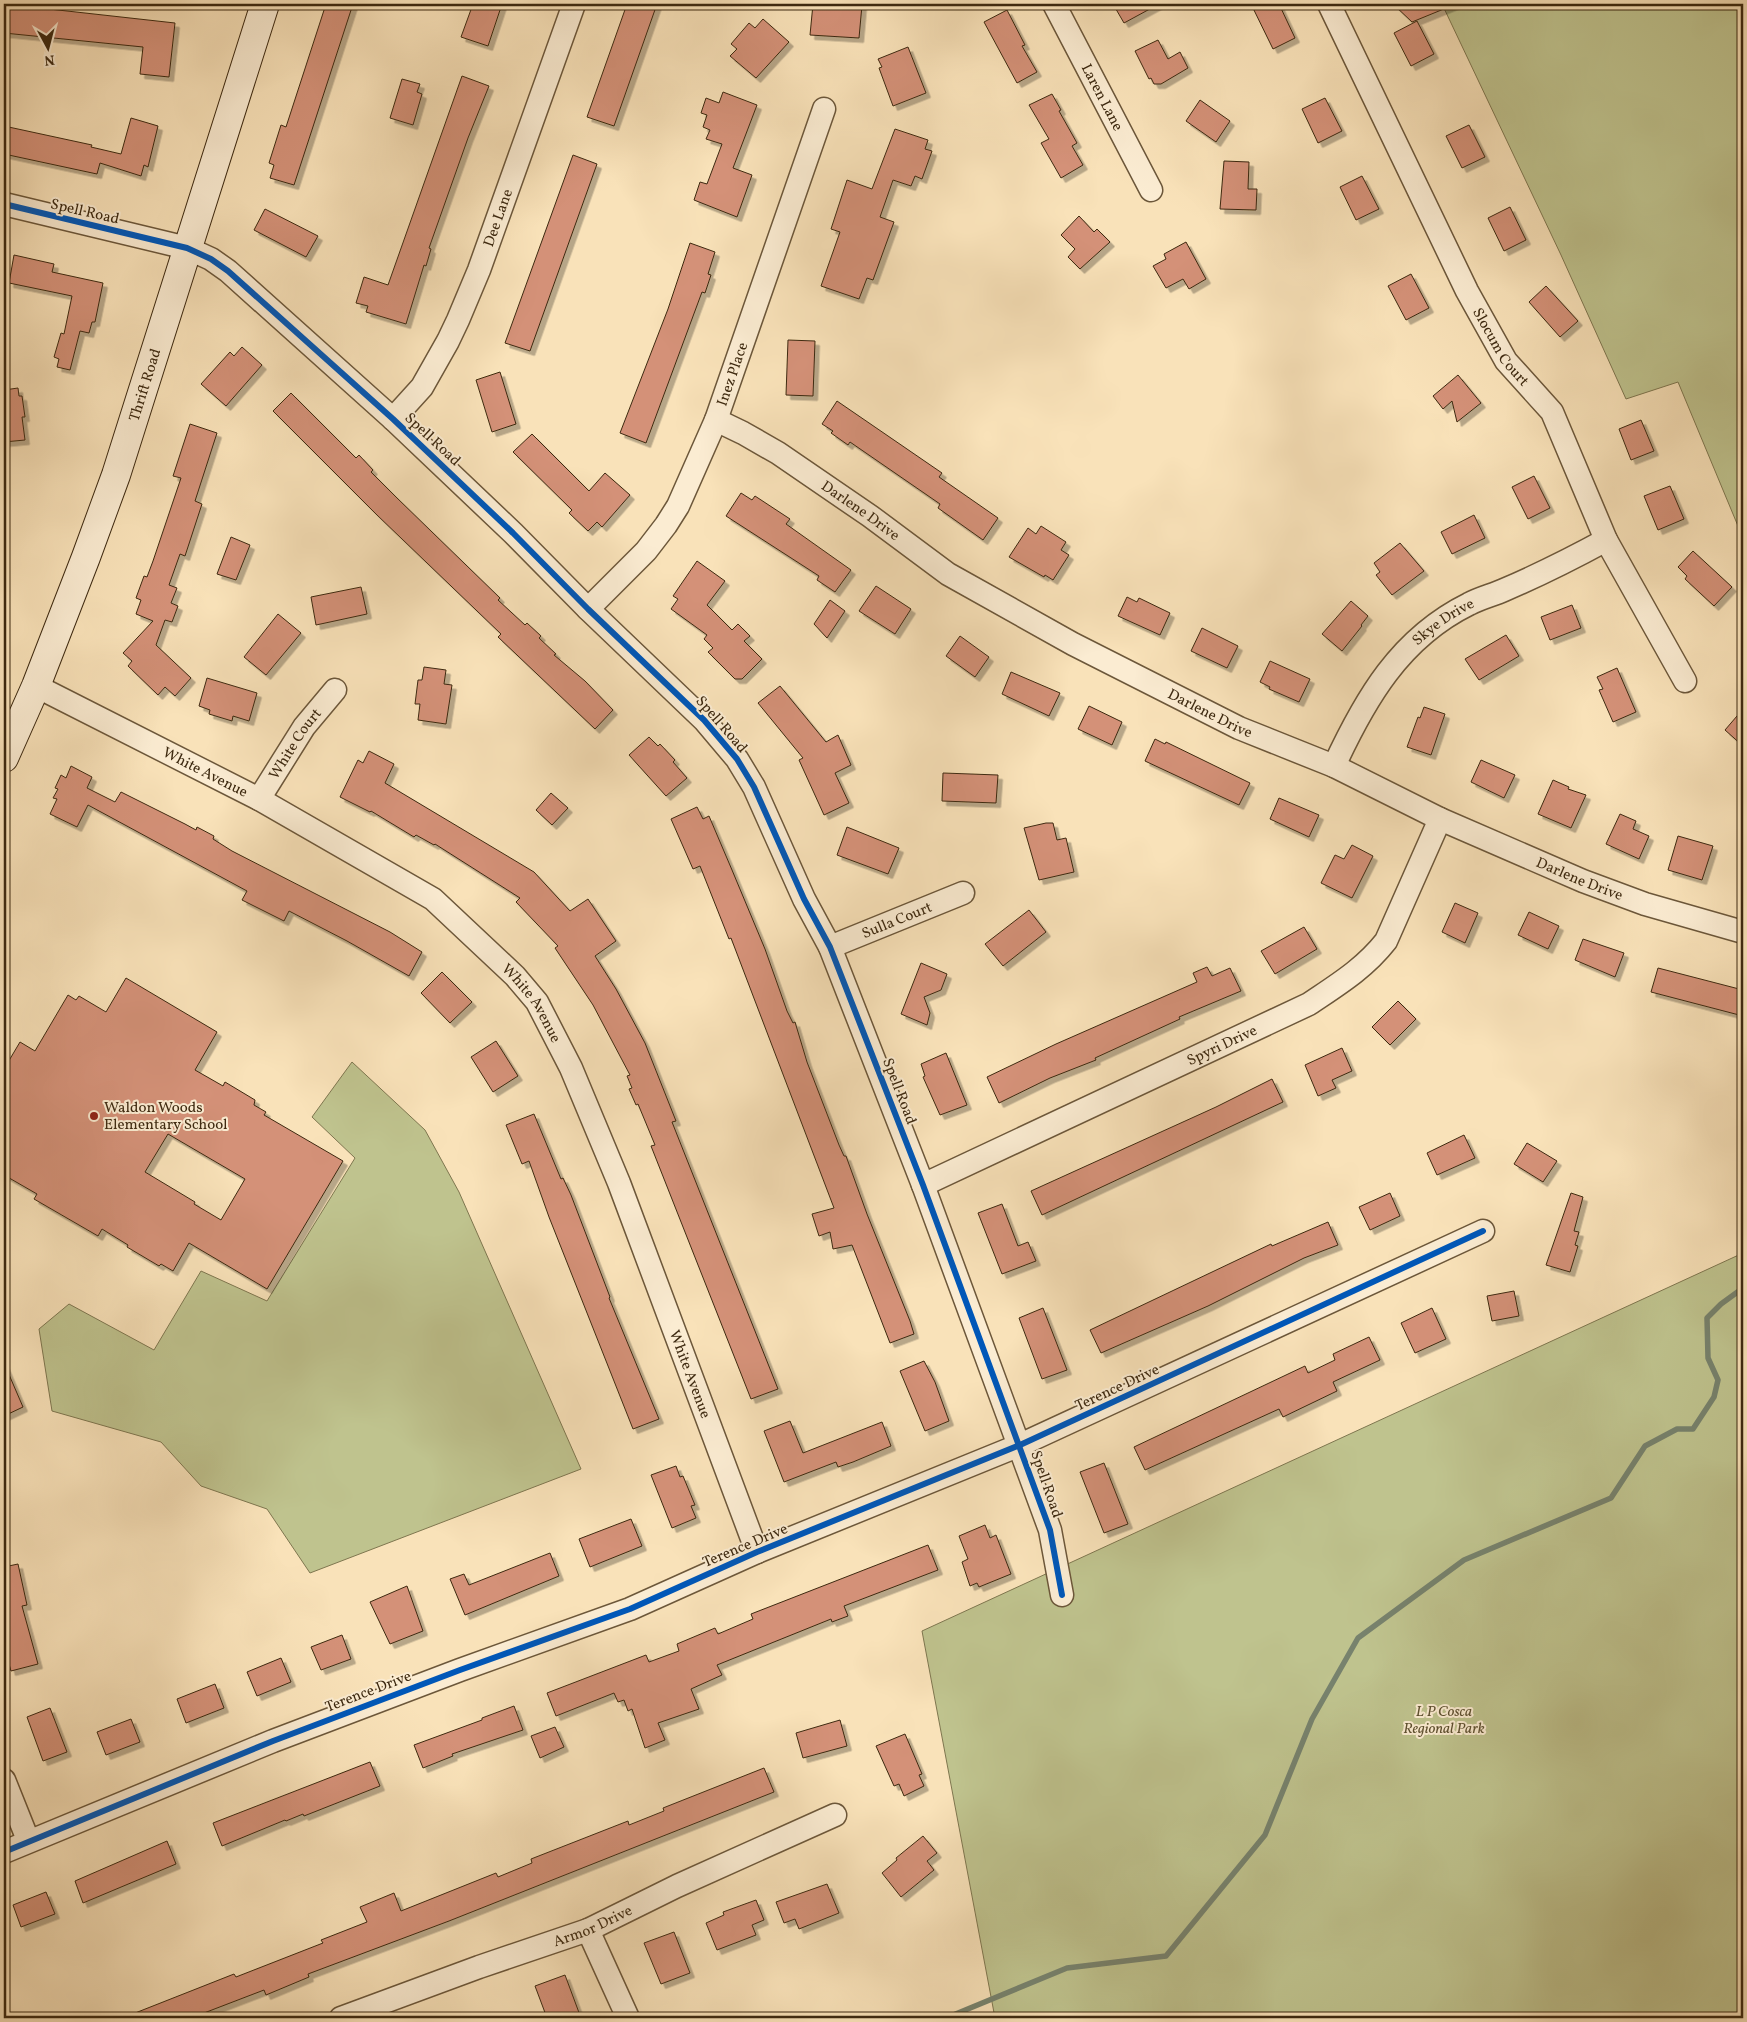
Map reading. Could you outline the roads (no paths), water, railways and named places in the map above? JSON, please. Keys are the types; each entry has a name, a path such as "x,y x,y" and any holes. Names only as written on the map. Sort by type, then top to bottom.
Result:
{"street":[{"name":"Thrift Road","path":"4,758 36,686 116,475 265,4"},
{"name":"Dee Lane","path":"393,419 422,387 458,320 479,270 574,4"},
{"name":"Laren Lane","path":"1054,4 1151,190"},
{"name":"Slocum Court","path":"1329,4 1490,334 1506,361 1552,412 1606,540 1685,681"},
{"name":"Inez Place","path":"588,608 629,569 666,525 678,506 716,420 824,109"},
{"name":"Spell Road","path":"4,204 187,248 211,259 228,271 393,419 513,533 704,720 737,759 754,787 804,899 830,947 923,1185 1050,1530 1062,1595"},
{"name":"Darlene Drive","path":"716,420 778,453 870,516 948,574 1073,644 1239,728 1334,766 1440,819 1582,881 1645,904 1743,932"},
{"name":"Skye Drive","path":"1334,766 1368,699 1390,668 1426,632 1469,604 1556,567 1606,540"},
{"name":"White Avenue","path":"36,686 259,799 433,899 515,976 537,1002 571,1068 619,1183 757,1552"},
{"name":"White Court","path":"259,799 304,727 335,690"},
{"name":"Spyri Drive","path":"923,1185 1309,1004 1347,979 1373,958 1386,942 1440,819"},
{"name":"Sulla Court","path":"830,947 963,892"},
{"name":"Terence Drive","path":"4,1852 28,1840 299,1731 460,1670 630,1609 757,1552 1020,1445 1483,1231"},
{"path":"4,1780 28,1840"},
{"name":"Armor Drive","path":"341,2018 479,1967 588,1930 677,1886 834,1815"},
{"path":"588,1930 628,2018"}],"waterway":[{"path":"946,2018 1067,1968 1166,1956 1265,1835 1312,1719 1358,1638 1464,1560 1611,1498 1645,1446 1677,1429 1693,1429 1714,1397 1718,1380 1708,1358 1707,1318 1721,1304 1743,1288"}],"place":[{"name":"Waldon Woods Elementary School","path":"94,1116"}],"park label":[{"name":"L P Cosca Regional Park","path":"1444,1720"}]}
